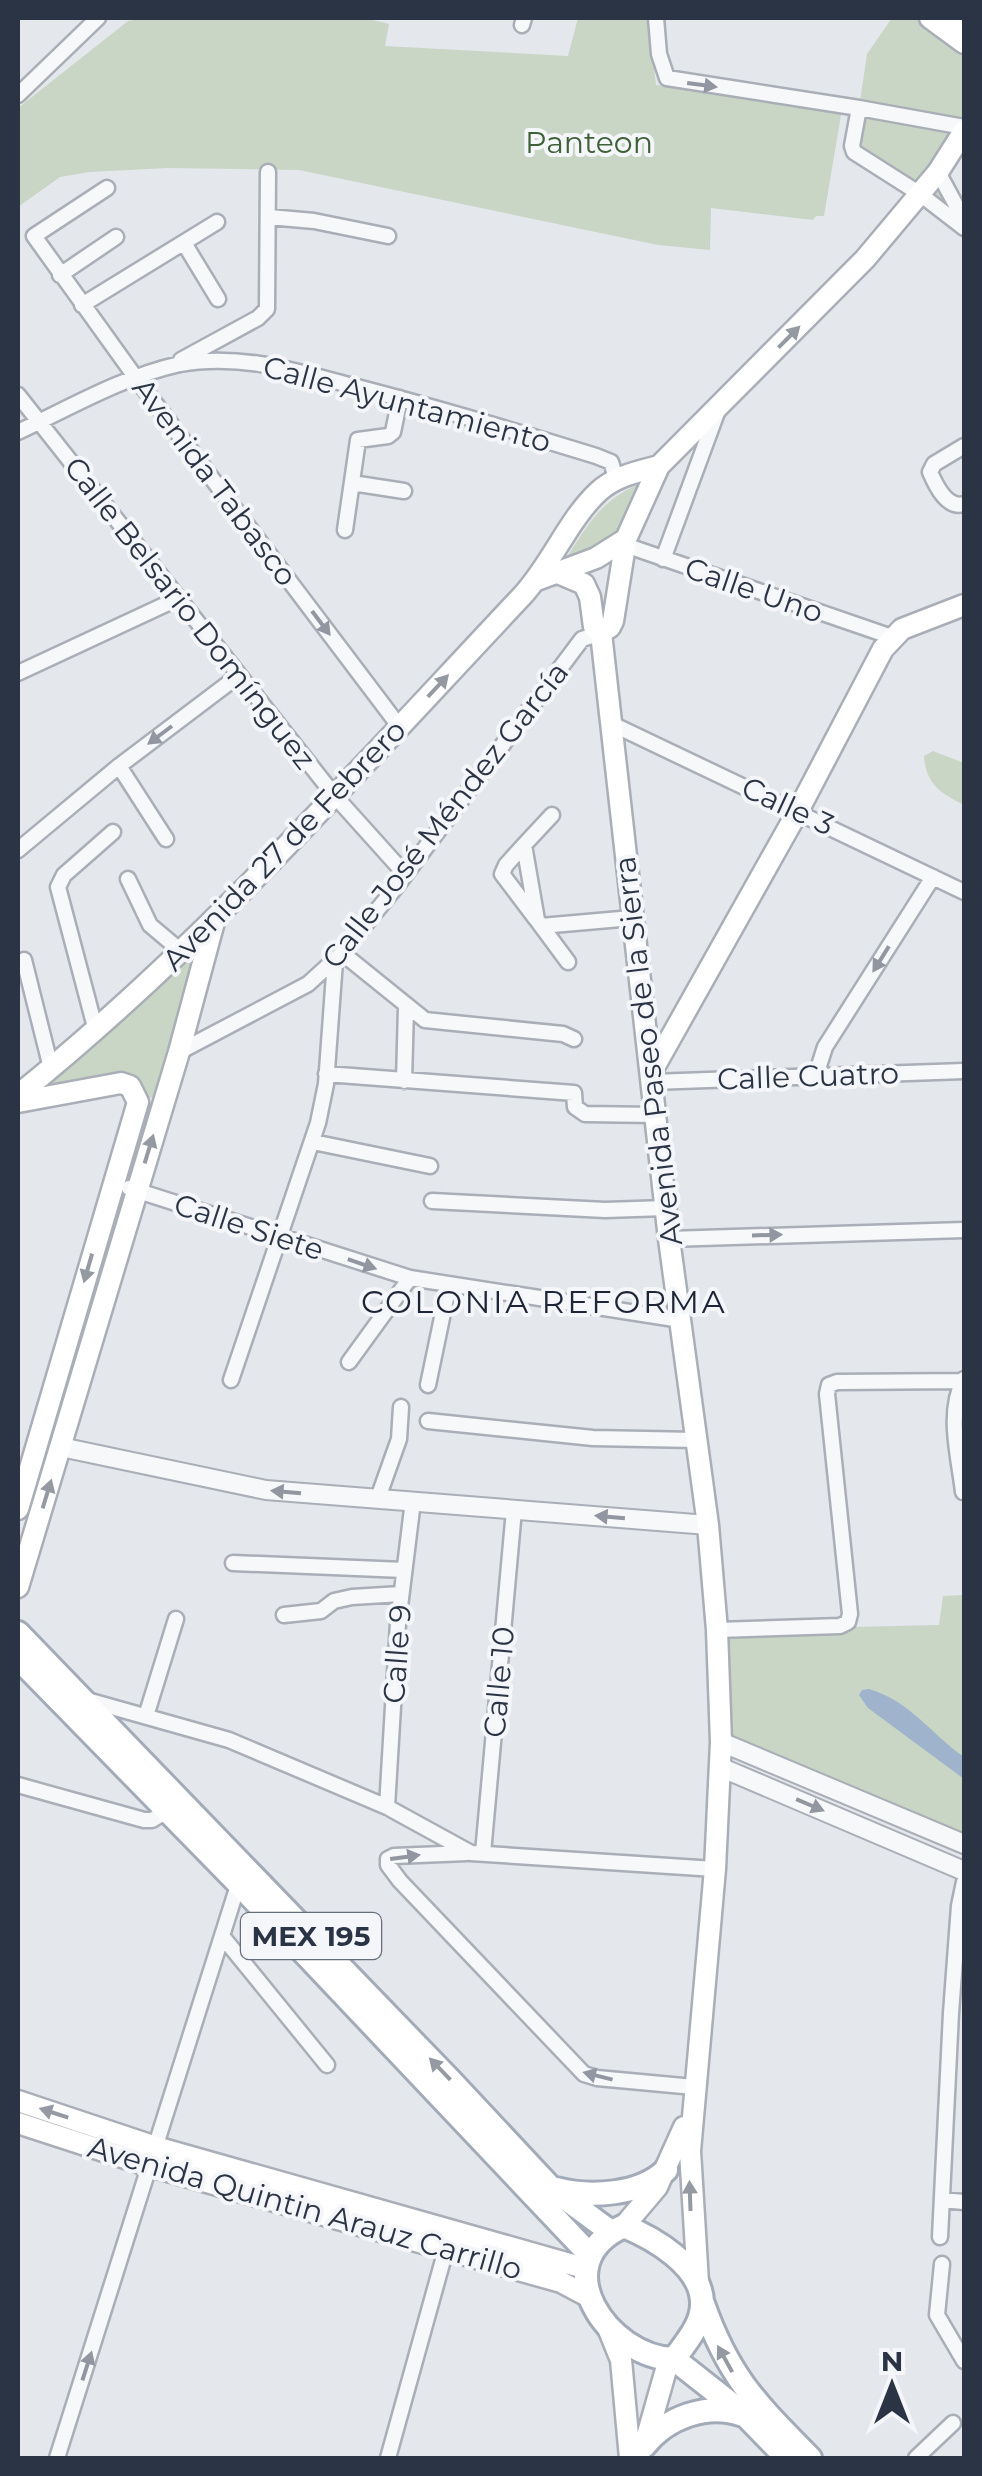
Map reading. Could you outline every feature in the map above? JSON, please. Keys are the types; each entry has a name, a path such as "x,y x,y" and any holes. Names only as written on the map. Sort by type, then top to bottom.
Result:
{"main road":[{"path":"930,18 964,42"},
{"name":"Avenida 27 de Febrero","path":"537,580 626,542 660,466 866,260 938,172 964,129"},
{"name":"Avenida 27 de Febrero","path":"18,1099 182,952 400,726 537,580 587,504 616,478 660,466"},
{"path":"590,596 606,564 626,542"},
{"name":"Avenida Paseo de la Sierra","path":"626,542 613,620 601,632 669,1239 708,1525 717,1630 720,1767 715,1869 693,2097 690,2196 700,2294"},
{"path":"558,573 579,580 590,596 592,620 601,632"},
{"path":"651,1069 794,809 858,672 906,616 964,594"},
{"path":"887,635 964,605"},
{"path":"18,1587 216,917"},
{"path":"18,1099 120,1083 136,1092 137,1111 18,1509"},
{"name":"MEX 195","path":"18,1633 82,1699 586,2261"},
{"name":"MEX 195","path":"18,1658 165,1812 242,1876 547,2184 618,2229"},
{"name":"Avenida Paseo de la Sierra","path":"618,2229 657,2186 693,2097"},
{"name":"Avenida Quintin Arauz Carrillo","path":"18,2101 153,2156"},
{"name":"Avenida Quintin Arauz Carrillo","path":"18,2122 153,2156 448,2242 561,2282 591,2298"},
{"path":"547,2184 559,2190 599,2194 652,2182 666,2170"},
{"path":"638,2454 621,2360 591,2298 586,2261 618,2229 660,2244 680,2261 700,2294 716,2343 739,2382 810,2458"},
{"name":"Avenida Quintin Arauz Carrillo","path":"448,2242 586,2261"},
{"path":"638,2454 671,2359 694,2332 700,2294"},
{"path":"608,2328 638,2348 671,2359 745,2415 787,2458"},
{"path":"638,2454 665,2426 697,2412 726,2410 745,2415"}],"street":[{"path":"18,95 98,18"},
{"path":"656,18 659,54 667,78 964,129"},
{"path":"859,108 854,152 964,228"},
{"path":"167,368 266,312 268,172"},
{"path":"938,172 964,220"},
{"name":"Avenida Tabasco","path":"107,188 34,236 82,306 400,726"},
{"path":"269,217 388,236"},
{"path":"82,306 217,222"},
{"path":"60,275 116,237"},
{"path":"184,243 218,299"},
{"name":"Calle Ayuntamiento","path":"18,432 136,378 167,368 209,360 253,362 400,398 602,458 611,462 616,478"},
{"name":"Calle Belsario Domínguez","path":"18,395 334,795 405,874"},
{"path":"345,530 358,440 394,432 400,398"},
{"path":"663,559 720,406"},
{"path":"964,446 934,464 930,474 950,503 964,504"},
{"path":"352,482 404,491"},
{"name":"Calle Uno","path":"626,542 663,559 887,635"},
{"path":"18,673 177,599"},
{"name":"Calle José Méndez García","path":"179,1052 308,984 338,956 405,874 582,639 601,632"},
{"path":"18,850 118,766 238,676"},
{"name":"Calle 3","path":"610,723 964,892"},
{"path":"118,766 166,838"},
{"path":"552,815 502,874 568,962"},
{"path":"96,1031 58,887 64,875 114,832"},
{"path":"524,845 539,923"},
{"path":"816,1075 825,1046 934,877"},
{"path":"128,879 150,924 182,952"},
{"path":"539,923 632,918"},
{"path":"338,956 420,1018 563,1034 574,1039"},
{"path":"231,1380 313,1142 326,1074 338,956"},
{"path":"24,960 51,1068"},
{"path":"404,1081 406,1007"},
{"name":"Calle Cuatro","path":"651,1069 816,1075 964,1071"},
{"path":"326,1074 574,1093 576,1110 584,1114 655,1115"},
{"path":"313,1142 430,1166"},
{"name":"Calle Siete","path":"113,1183 410,1278 681,1320"},
{"path":"432,1200 605,1210 666,1208"},
{"path":"669,1239 964,1230"},
{"path":"349,1362 410,1278"},
{"path":"428,1385 449,1284"},
{"path":"717,1630 840,1626 848,1622 828,1387 837,1382 964,1380 954,1413 963,1492"},
{"path":"378,1498 400,1439 401,1407"},
{"path":"428,1422 593,1438 696,1440"},
{"path":"61,1447 266,1490 708,1525"},
{"name":"Calle 9","path":"387,1808 401,1594 413,1501"},
{"name":"Calle 10","path":"477,1853 514,1510"},
{"path":"233,1563 404,1570"},
{"path":"284,1615 321,1610 352,1596 401,1594"},
{"path":"146,1716 176,1618"},
{"path":"82,1699 228,1740 387,1808 477,1853"},
{"path":"721,1742 964,1844"},
{"path":"720,1767 964,1871"},
{"path":"18,1784 144,1820 165,1812"},
{"path":"693,2097 584,2074 388,1865 394,1856 477,1853 715,1869"},
{"path":"57,2458 242,1876"},
{"path":"940,2237 950,2014 964,1882"},
{"path":"222,1936 327,2065"},
{"path":"942,2200 964,2202"},
{"path":"388,2458 448,2242"},
{"path":"942,2264 936,2312 964,2361"},
{"path":"916,2458 953,2423"}],"green space":[{"name":"Panteon","path":"365,18 389,24 385,46 568,56 578,18 648,18 656,85 842,109 824,216 813,220 711,208 710,250 658,245 299,170 167,168 60,177 18,207 18,108 128,21"},
{"path":"892,18 930,18 964,43 964,125 938,172 964,220 858,156 859,108 867,54"},
{"path":"644,482 625,530 585,553 568,555 608,503"},
{"path":"933,751 964,763 964,805 931,781 924,756"},
{"path":"216,917 163,1102 136,1092 18,1095"},
{"path":"964,1595 964,1844 721,1742 717,1630 939,1625 943,1596"}],"water":[{"path":"869,1689 908,1709 964,1757 964,1779 868,1708 859,1695"}],"district":[{"name":"COLONIA REFORMA","path":"544,1301"}]}
